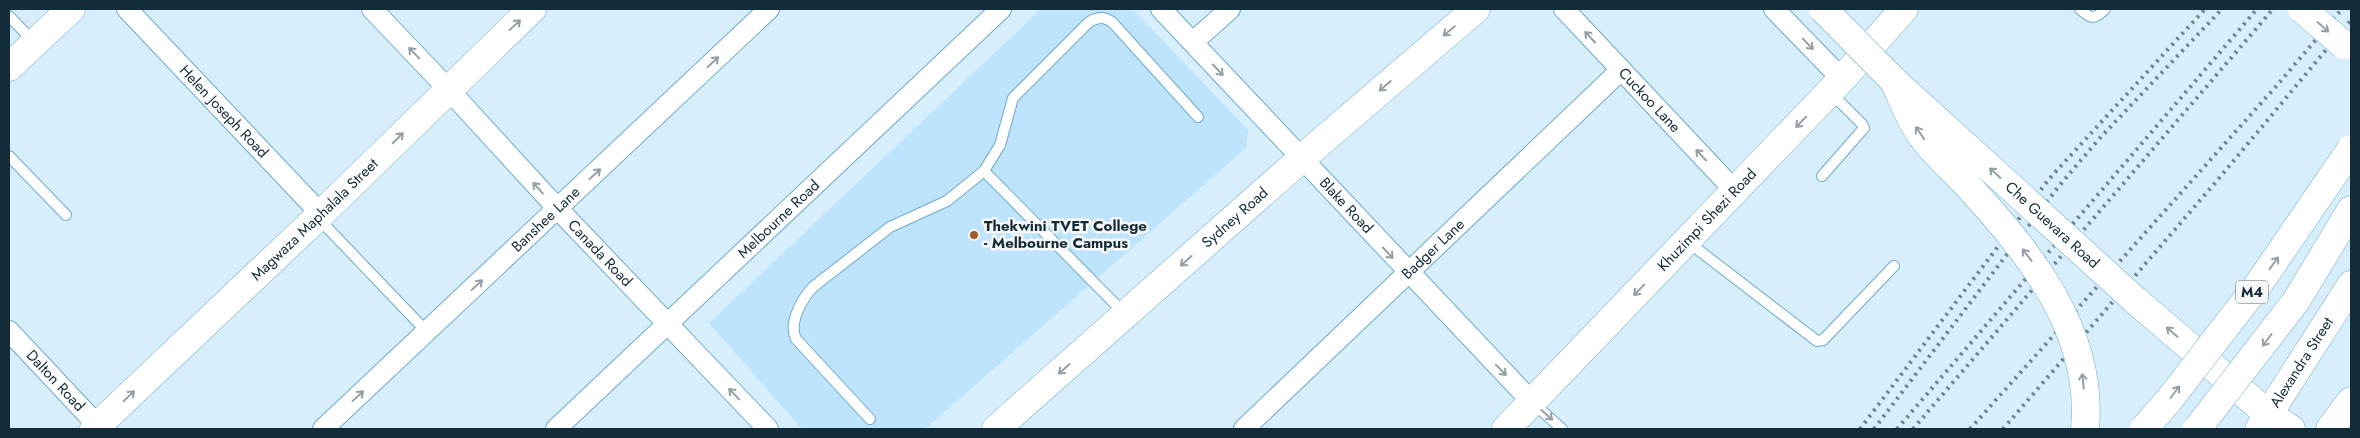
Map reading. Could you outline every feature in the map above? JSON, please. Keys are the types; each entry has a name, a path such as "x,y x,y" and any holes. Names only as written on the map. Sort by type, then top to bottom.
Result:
{"main road":[{"path":"9,67 71,9"},
{"name":"Magwaza Maphalala Street","path":"98,428 319,216 448,88 532,9"},
{"name":"Sydney Road","path":"996,429 1301,159 1476,9"},
{"name":"Che Guevara Road","path":"1823,9 1894,81 2135,300 2263,422 2290,429"},
{"path":"2302,9 2348,48"},
{"name":"Khuzimpi Shezi Road","path":"1506,429 1836,85 1902,10"},
{"path":"1894,81 1919,132 1995,216 2038,270 2054,296 2082,366 2086,411 2085,429"},
{"name":"M4","path":"2144,429 2170,400 2258,286 2351,148"},
{"name":"M4","path":"2197,429 2296,301 2351,210"},
{"path":"2296,301 2351,240"},
{"name":"Alexandra Street","path":"2263,422 2351,285"},
{"path":"2330,429 2351,401"}],"street":[{"name":"Helen Joseph Road","path":"127,9 319,216"},
{"name":"Canada Road","path":"372,9 448,88 558,209 768,429"},
{"name":"Banshee Lane","path":"323,429 770,9"},
{"name":"Melbourne Road","path":"556,429 1001,9"},
{"path":"1193,42 1230,9"},
{"name":"Cuckoo Lane","path":"1564,9 1734,191"},
{"path":"1774,9 1836,85"},
{"name":"Blake Road","path":"1169,13 1193,42 1301,159 1531,401"},
{"name":"Badger Lane","path":"1244,429 1621,70"},
{"name":"Dalton Road","path":"9,331 98,428"}],"lane":[{"path":"2080,9 2087,16 2094,18 2105,9"},
{"path":"9,16 35,43"},
{"path":"870,419 796,339 793,328 804,298 813,287 884,231 947,201 984,171 1000,145 1013,98 1094,18 1108,19 1113,23 1198,117"},
{"path":"1822,176 1864,128 1836,85"},
{"path":"9,156 66,215"},
{"path":"984,171 1126,314"},
{"path":"319,216 427,332"},
{"path":"1686,241 1817,341 1823,340 1894,266"},
{"path":"1531,401 1562,429"}],"shaded area":[{"name":"Thekwini TVET College - Melbourne Campus","path":"1041,9 1133,9 1248,130 1246,148 925,429 802,429 709,323"}],"railway":[{"path":"1860,429 2049,179 2205,9"},
{"path":"1874,429 2059,186 2099,139 2222,9"},
{"path":"1897,429 2257,9"},
{"path":"1913,429 2273,9"},
{"path":"1970,429 2279,83 2342,9"},
{"path":"2003,429 2215,183 2351,20"}],"place":[{"name":"Thekwini TVET College - Melbourne Campus","path":"974,235"}]}
